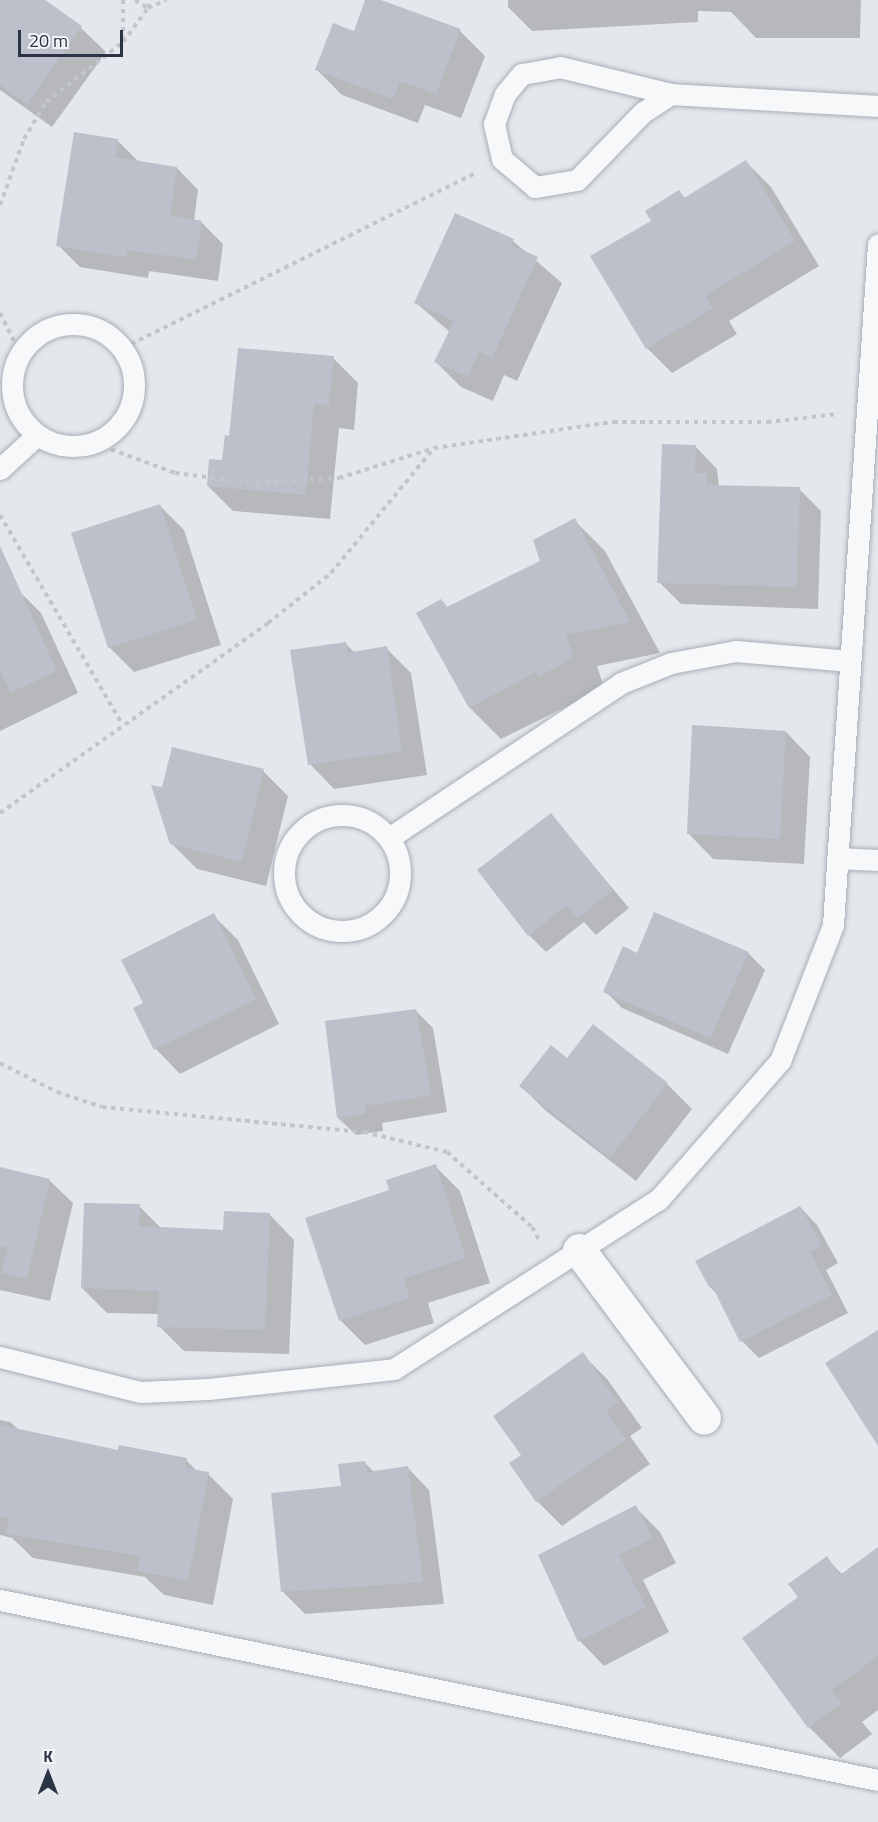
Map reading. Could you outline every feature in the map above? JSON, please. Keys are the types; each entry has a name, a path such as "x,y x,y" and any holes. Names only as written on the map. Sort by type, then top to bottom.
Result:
{"street":[{"path":"566,1258 704,1418"}],"lane":[{"path":"671,94 643,112 578,180 535,187 502,159 494,124 505,94 522,74 560,67 671,94 878,106"},
{"path":"0,1357 140,1392 208,1389 394,1369 659,1198 780,1060 833,925 878,244"},
{"path":"74,323 95,327 123,348 133,367 135,388 130,409 119,427 94,443 73,446 38,435 22,420 13,400 12,379 20,353 43,332 74,323"},
{"path":"0,469 38,435"},
{"path":"389,838 621,683 671,663 736,651 850,661"},
{"path":"346,815 374,824 389,838 398,856 398,891 388,909 373,923 354,931 316,926 289,899 283,879 285,859 293,841 308,826 326,817 346,815"},
{"path":"837,858 878,860"},
{"path":"0,1600 878,1780"}],"path":[{"path":"123,0 123,42"},
{"path":"135,0 148,8"},
{"path":"0,205 24,139 46,102 123,42 152,0"},
{"path":"148,8 166,0"},
{"path":"123,348 502,159"},
{"path":"0,313 20,353"},
{"path":"94,443 175,473 256,483 339,478 434,448 613,422 766,422 867,410"},
{"path":"0,813 77,761 122,724 268,623 331,573 434,448"},
{"path":"0,515 122,724"},
{"path":"0,1063 57,1092 102,1107 364,1132 447,1152 566,1258"}],"building":[{"path":"0,0 45,0 82,26 27,104 0,85"},
{"path":"365,0 381,0 461,29 436,94 400,81 393,99 315,70 333,23 354,31"},
{"path":"74,132 118,139 115,157 177,167 170,215 202,221 196,260 127,250 126,257 56,246"},
{"path":"746,160 795,241 705,296 713,308 646,349 590,256 651,221 645,211 679,190 684,198"},
{"path":"455,213 514,239 511,245 538,257 492,358 479,352 468,377 434,362 454,321 414,303"},
{"path":"238,348 334,356 329,405 314,404 306,495 207,486 209,459 222,460 225,435 229,436"},
{"path":"662,444 696,445 695,473 707,473 707,485 800,487 797,587 657,583"},
{"path":"160,504 197,620 108,648 71,533"},
{"path":"575,518 630,622 566,635 574,657 539,677 536,672 469,708 416,613 441,599 447,607 540,561 533,540"},
{"path":"0,546 57,671 10,693 0,671"},
{"path":"346,642 347,653 387,646 402,751 308,765 290,650"},
{"path":"692,725 786,731 780,839 687,834"},
{"path":"172,747 264,769 242,862 170,844 151,785 162,787"},
{"path":"551,813 613,890 577,918 567,905 528,936 477,870"},
{"path":"654,912 749,952 710,1038 603,992 623,946 637,953"},
{"path":"214,913 256,999 154,1050 133,1008 143,1003 121,960"},
{"path":"416,1009 431,1095 365,1106 366,1114 337,1118 325,1021"},
{"path":"593,1024 668,1083 610,1158 519,1086 551,1045 567,1058"},
{"path":"436,1164 466,1258 404,1279 410,1298 339,1321 305,1218 389,1190 386,1180"},
{"path":"0,1167 50,1179 27,1279 1,1273 7,1248 0,1246"},
{"path":"84,1203 140,1204 139,1226 223,1230 224,1211 270,1213 265,1330 157,1327 159,1291 81,1288"},
{"path":"800,1206 822,1246 810,1252 832,1295 740,1342 712,1286 709,1287 695,1261"},
{"path":"878,1330 878,1446 825,1363"},
{"path":"583,1352 618,1403 606,1411 626,1439 536,1502 509,1463 521,1455 493,1416"},
{"path":"0,1425 118,1450 119,1445 187,1458 185,1468 209,1472 188,1581 137,1571 140,1556 6,1534 9,1518 0,1517"},
{"path":"365,1461 367,1472 408,1466 423,1582 281,1592 271,1493 341,1486 338,1464"},
{"path":"636,1505 653,1538 619,1555 646,1607 578,1642 538,1555"},
{"path":"878,1547 878,1656 832,1690 842,1703 808,1728 742,1638 798,1597 788,1584 827,1556 840,1575"}]}
